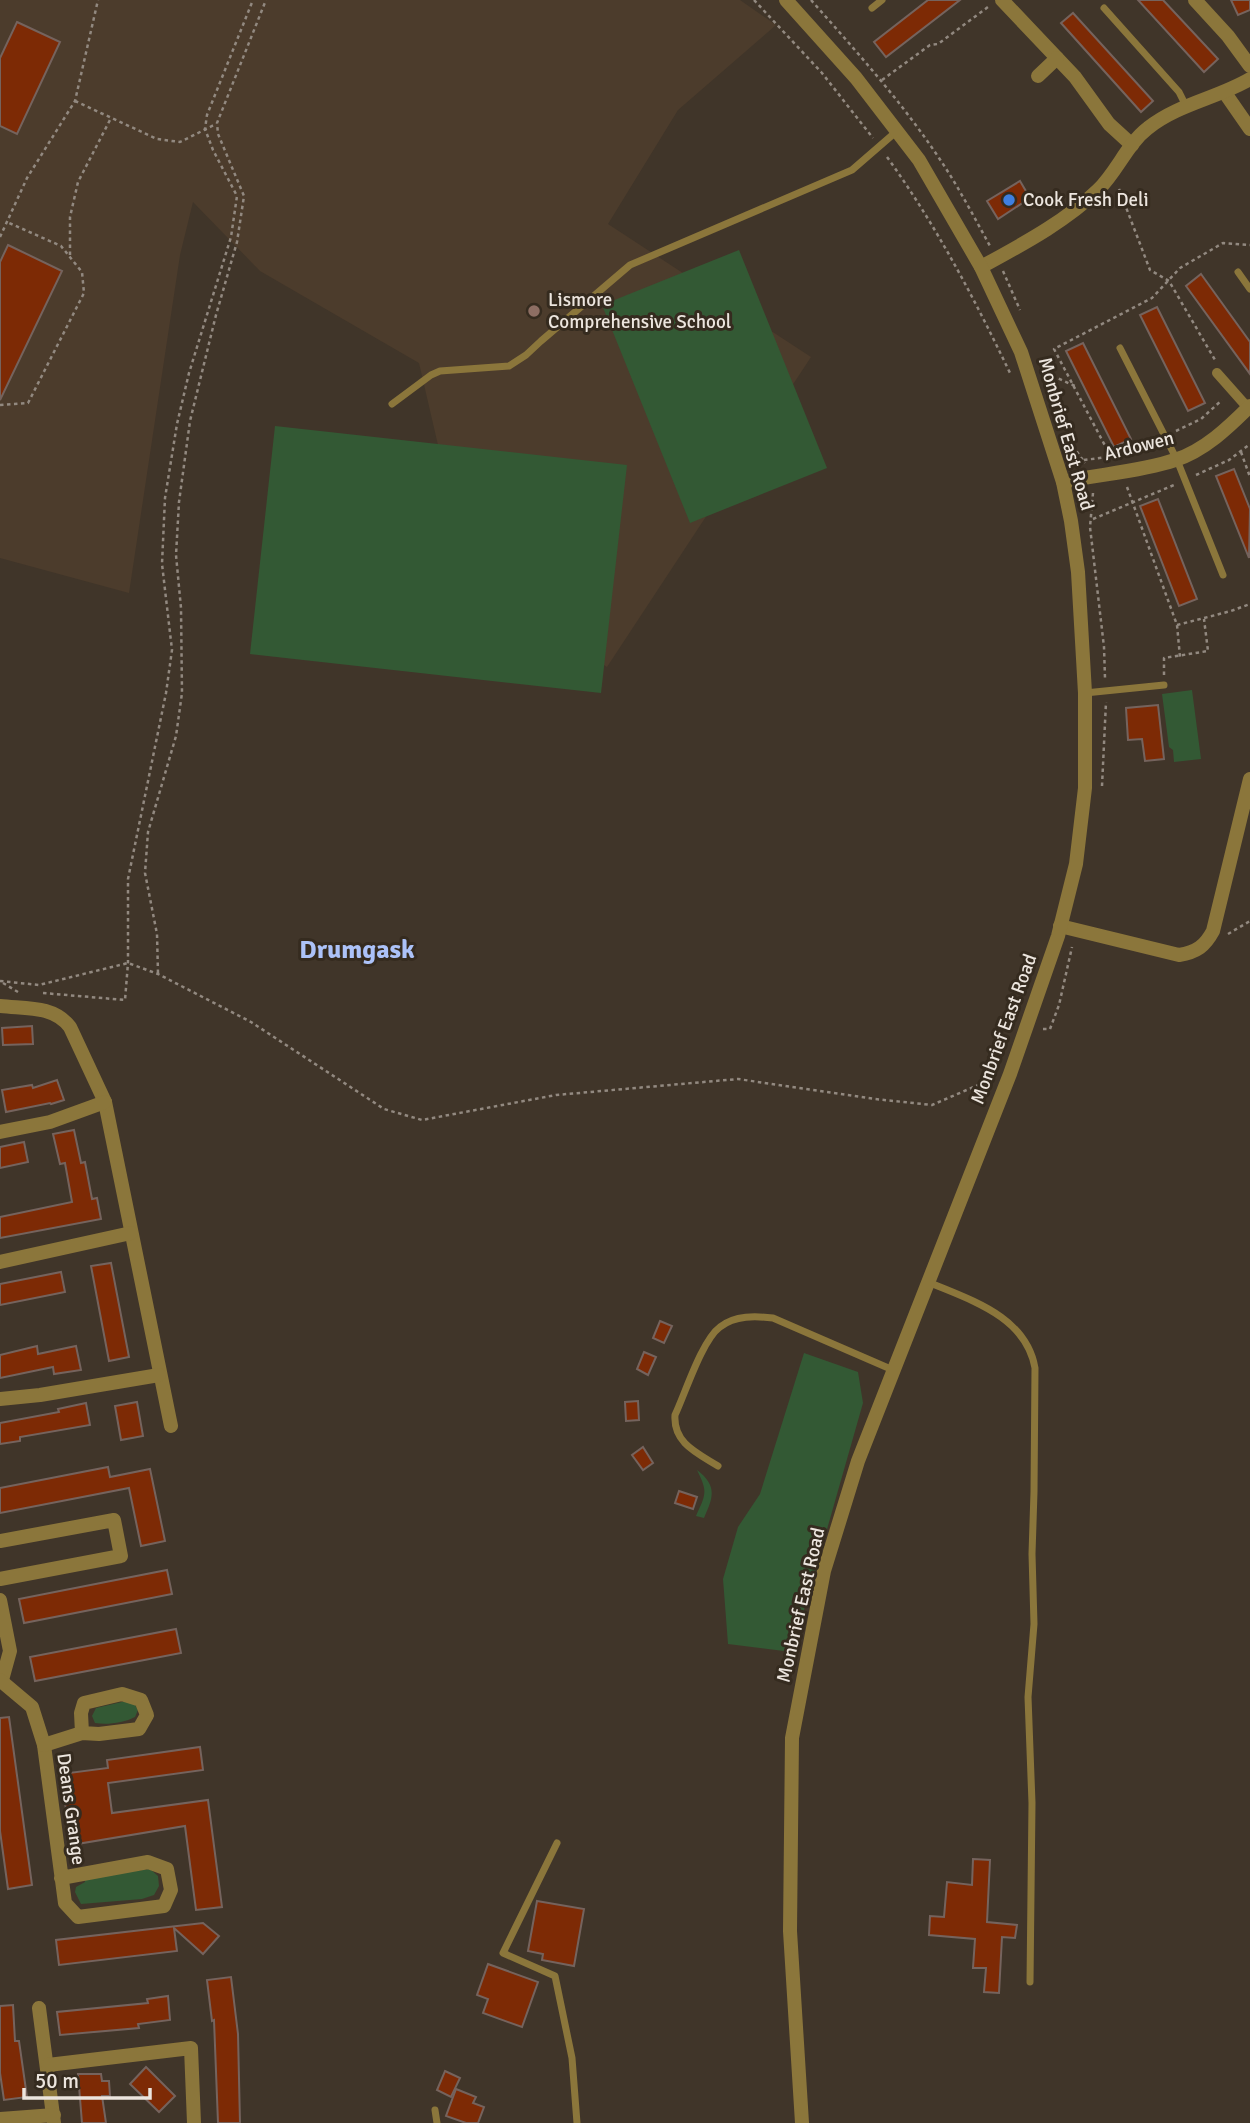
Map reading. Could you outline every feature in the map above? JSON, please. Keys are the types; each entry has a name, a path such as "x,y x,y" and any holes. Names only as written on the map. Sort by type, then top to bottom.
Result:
{"street":[{"name":"Monbrief East Road","path":"786,0 856,79 919,160 981,267 1004,312 1030,377 1063,482 1071,521 1085,693 1086,788 1076,864 1060,926 1026,1029 858,1461 824,1571 792,1738 790,1931 802,2123"},
{"path":"1002,0 1075,77 1109,124 1132,145"},
{"path":"1195,0 1228,36 1250,66"},
{"path":"1038,76 1057,58"},
{"path":"981,267 1084,203 1111,177 1147,128 1186,107 1225,93 1250,79"},
{"path":"1225,93 1250,129"},
{"path":"1217,373 1249,407"},
{"name":"Ardowen","path":"1063,482 1177,460 1211,441 1249,407"},
{"path":"1060,926 1180,954 1194,953 1206,944 1213,931 1250,779"},
{"path":"0,1006 51,1012 62,1017 70,1027 105,1102 171,1426"},
{"path":"0,1132 50,1122 105,1102"},
{"path":"0,1262 131,1233"},
{"path":"0,1399 159,1376"},
{"path":"0,1541 114,1520 121,1556 0,1579"},
{"name":"Deans Grange","path":"0,1600 10,1651 1,1680 32,1707 44,1745 61,1878 65,1903 78,1917 164,1906 171,1890 167,1869 148,1862 61,1878"},
{"name":"Deans Grange","path":"44,1745 82,1733 99,1734 139,1729 147,1715 141,1700 122,1695 84,1703 81,1713 82,1733"},
{"path":"0,2119 54,2119 39,2008"},
{"path":"48,2065 191,2048 194,2123"}],"lane":[{"path":"872,8 882,0"},
{"path":"1104,8 1179,92 1186,107"},
{"path":"392,404 431,374 440,371 509,366 526,355 630,265 852,170 898,131"},
{"path":"1238,272 1250,289"},
{"path":"1119,348 1177,460 1223,575"},
{"path":"1085,693 1164,685"},
{"path":"927,1282 992,1310 1022,1337 1033,1355 1035,1368 1031,1554 1034,1624 1028,1697 1032,1803 1030,1982"},
{"path":"718,1466 682,1442 674,1427 676,1415 707,1342 720,1327 733,1320 753,1316 773,1318 893,1370"},
{"path":"557,1843 503,1953 555,1976 572,2058 578,2123"},
{"path":"435,2110 437,2123"}],"path":[{"path":"0,237 27,178 75,102 98,0"},
{"path":"36,993 125,1000 128,880 166,693 172,650 162,564 165,498 177,424 189,373 230,237 236,197 205,129 253,0"},
{"path":"158,974 157,934 145,873 148,832 176,736 182,693 181,608 176,555 178,502 190,421 209,339 237,243 244,197 218,134 217,123 266,0"},
{"path":"754,0 822,73 880,147 934,228 971,291 1010,372"},
{"path":"811,0 881,80 941,160 996,258 1021,314"},
{"path":"881,80 930,45 938,44 960,29 996,0"},
{"path":"75,102 157,139 180,142 217,123"},
{"path":"69,255 70,217 78,182 111,118"},
{"path":"1111,177 1118,187 1150,270 1169,281 1218,365 1217,373"},
{"path":"0,405 28,402 85,293 82,272 61,246 7,222"},
{"path":"1111,457 1054,349 1152,298 1180,268 1223,243 1250,245"},
{"path":"1040,359 1070,442 1084,460 1094,496 1091,520 1104,647 1105,691 1104,772 1100,798"},
{"path":"1030,377 1047,373 1075,386"},
{"path":"1091,520 1185,480 1241,452 1250,444"},
{"path":"1241,452 1250,477"},
{"path":"1117,456 1177,625 1180,657"},
{"path":"1177,625 1250,604"},
{"path":"1164,685 1164,658 1208,651 1204,619"},
{"path":"1026,1029 1050,1029 1059,1005 1076,931"},
{"path":"2,982 39,985 128,963 158,974 251,1023 384,1109 422,1120 556,1095 738,1079 932,1105 1010,1074"},
{"path":"2,982 18,992 27,992"}],"shaded area":[{"name":"Lismore Comprehensive School","path":"0,0 740,0 776,25 678,110 608,224 811,357 607,667 390,528 438,445 419,363 260,271 193,202 180,255 129,593 0,558"}],"green space":[{"path":"739,250 827,468 690,523 602,305"},
{"path":"275,426 627,465 601,693 250,654"},
{"path":"1192,690 1201,759 1174,762 1173,750 1169,747 1162,694"},
{"path":"804,1353 858,1372 863,1403 792,1652 728,1644 723,1579 738,1527 760,1494"},
{"path":"697,1470 708,1481 712,1492 704,1518 696,1516 704,1493"},
{"path":"126,1701 134,1703 138,1710 135,1717 115,1723 95,1723 92,1716 96,1708"},
{"path":"150,1869 158,1876 159,1886 154,1895 142,1899 81,1904 75,1892 76,1887 85,1882 85,1878"}],"building":[{"path":"928,0 960,0 886,57 874,42"},
{"path":"1138,0 1163,0 1218,59 1204,72"},
{"path":"1231,0 1250,0 1250,10 1238,15"},
{"path":"1073,13 1153,101 1141,112 1061,23"},
{"path":"17,22 60,42 17,134 0,126 0,58"},
{"name":"Cook Fresh Deli","path":"1020,181 1030,198 998,219 987,201"},
{"path":"8,245 62,271 0,400 0,262"},
{"path":"1201,274 1250,342 1250,374 1186,286"},
{"path":"1157,307 1205,403 1188,411 1140,315"},
{"path":"1083,343 1131,439 1114,447 1066,351"},
{"path":"1234,469 1250,509 1249,558 1216,476"},
{"path":"1158,499 1197,599 1179,606 1140,506"},
{"path":"1158,705 1164,759 1145,761 1142,739 1128,740 1126,708"},
{"path":"32,1026 33,1044 3,1045 2,1028"},
{"path":"57,1080 64,1100 6,1112 2,1090 32,1085 33,1088"},
{"path":"74,1130 81,1163 85,1162 92,1199 97,1198 101,1219 0,1238 0,1217 72,1202 65,1163 60,1164 53,1134"},
{"path":"24,1142 28,1162 0,1168 0,1147"},
{"path":"111,1263 129,1357 109,1361 91,1266"},
{"path":"61,1272 65,1292 0,1305 0,1284"},
{"path":"660,1321 672,1326 664,1343 653,1338"},
{"path":"37,1346 38,1354 76,1346 81,1370 54,1374 53,1367 0,1378 0,1355"},
{"path":"644,1352 656,1357 648,1375 637,1369"},
{"path":"638,1401 639,1420 626,1421 625,1402"},
{"path":"137,1402 143,1436 121,1440 115,1406"},
{"path":"86,1403 90,1425 20,1437 20,1441 0,1444 0,1423 59,1412 58,1409"},
{"path":"643,1447 653,1463 643,1470 632,1455"},
{"path":"108,1467 110,1477 150,1469 165,1541 141,1546 129,1488 0,1513 0,1488"},
{"path":"679,1491 697,1497 693,1509 675,1503"},
{"path":"167,1570 172,1594 24,1623 19,1599"},
{"path":"176,1629 181,1653 35,1681 30,1657"},
{"path":"9,1717 32,1885 8,1889 0,1831 0,1718"},
{"path":"200,1747 203,1770 108,1783 112,1813 208,1800 222,1907 196,1910 185,1826 71,1845 61,1774 108,1768 107,1760"},
{"path":"973,1859 990,1860 987,1922 1017,1925 1015,1938 1002,1937 999,1993 984,1992 986,1968 973,1968 975,1939 929,1935 930,1916 944,1917 947,1882 972,1885"},
{"path":"537,1901 584,1909 574,1966 542,1960 543,1954 528,1951"},
{"path":"203,1923 219,1936 203,1954 174,1928 177,1951 59,1965 56,1940"},
{"path":"488,1964 538,1982 522,2027 483,2013 488,1999 477,1995"},
{"path":"231,1977 238,2034 240,2123 218,2123 214,2020 212,2021 207,1980"},
{"path":"168,1996 170,2020 138,2024 139,2028 60,2035 57,2012 148,2003 147,1999"},
{"path":"13,2005 15,2041 19,2041 27,2097 4,2100 0,2073 0,2006"},
{"path":"146,2067 175,2096 159,2112 130,2084"},
{"path":"445,2071 460,2078 451,2097 437,2090"},
{"path":"78,2074 101,2074 102,2081 109,2081 110,2096 102,2096 106,2123 82,2123"},
{"path":"456,2089 476,2097 473,2103 484,2107 478,2123 466,2123 446,2116"}],"place":[{"name":"Cook Fresh Deli","path":"1009,200"},
{"name":"Lismore Comprehensive School","path":"534,311"}],"district":[{"name":"Drumgask","path":"357,950"}]}
